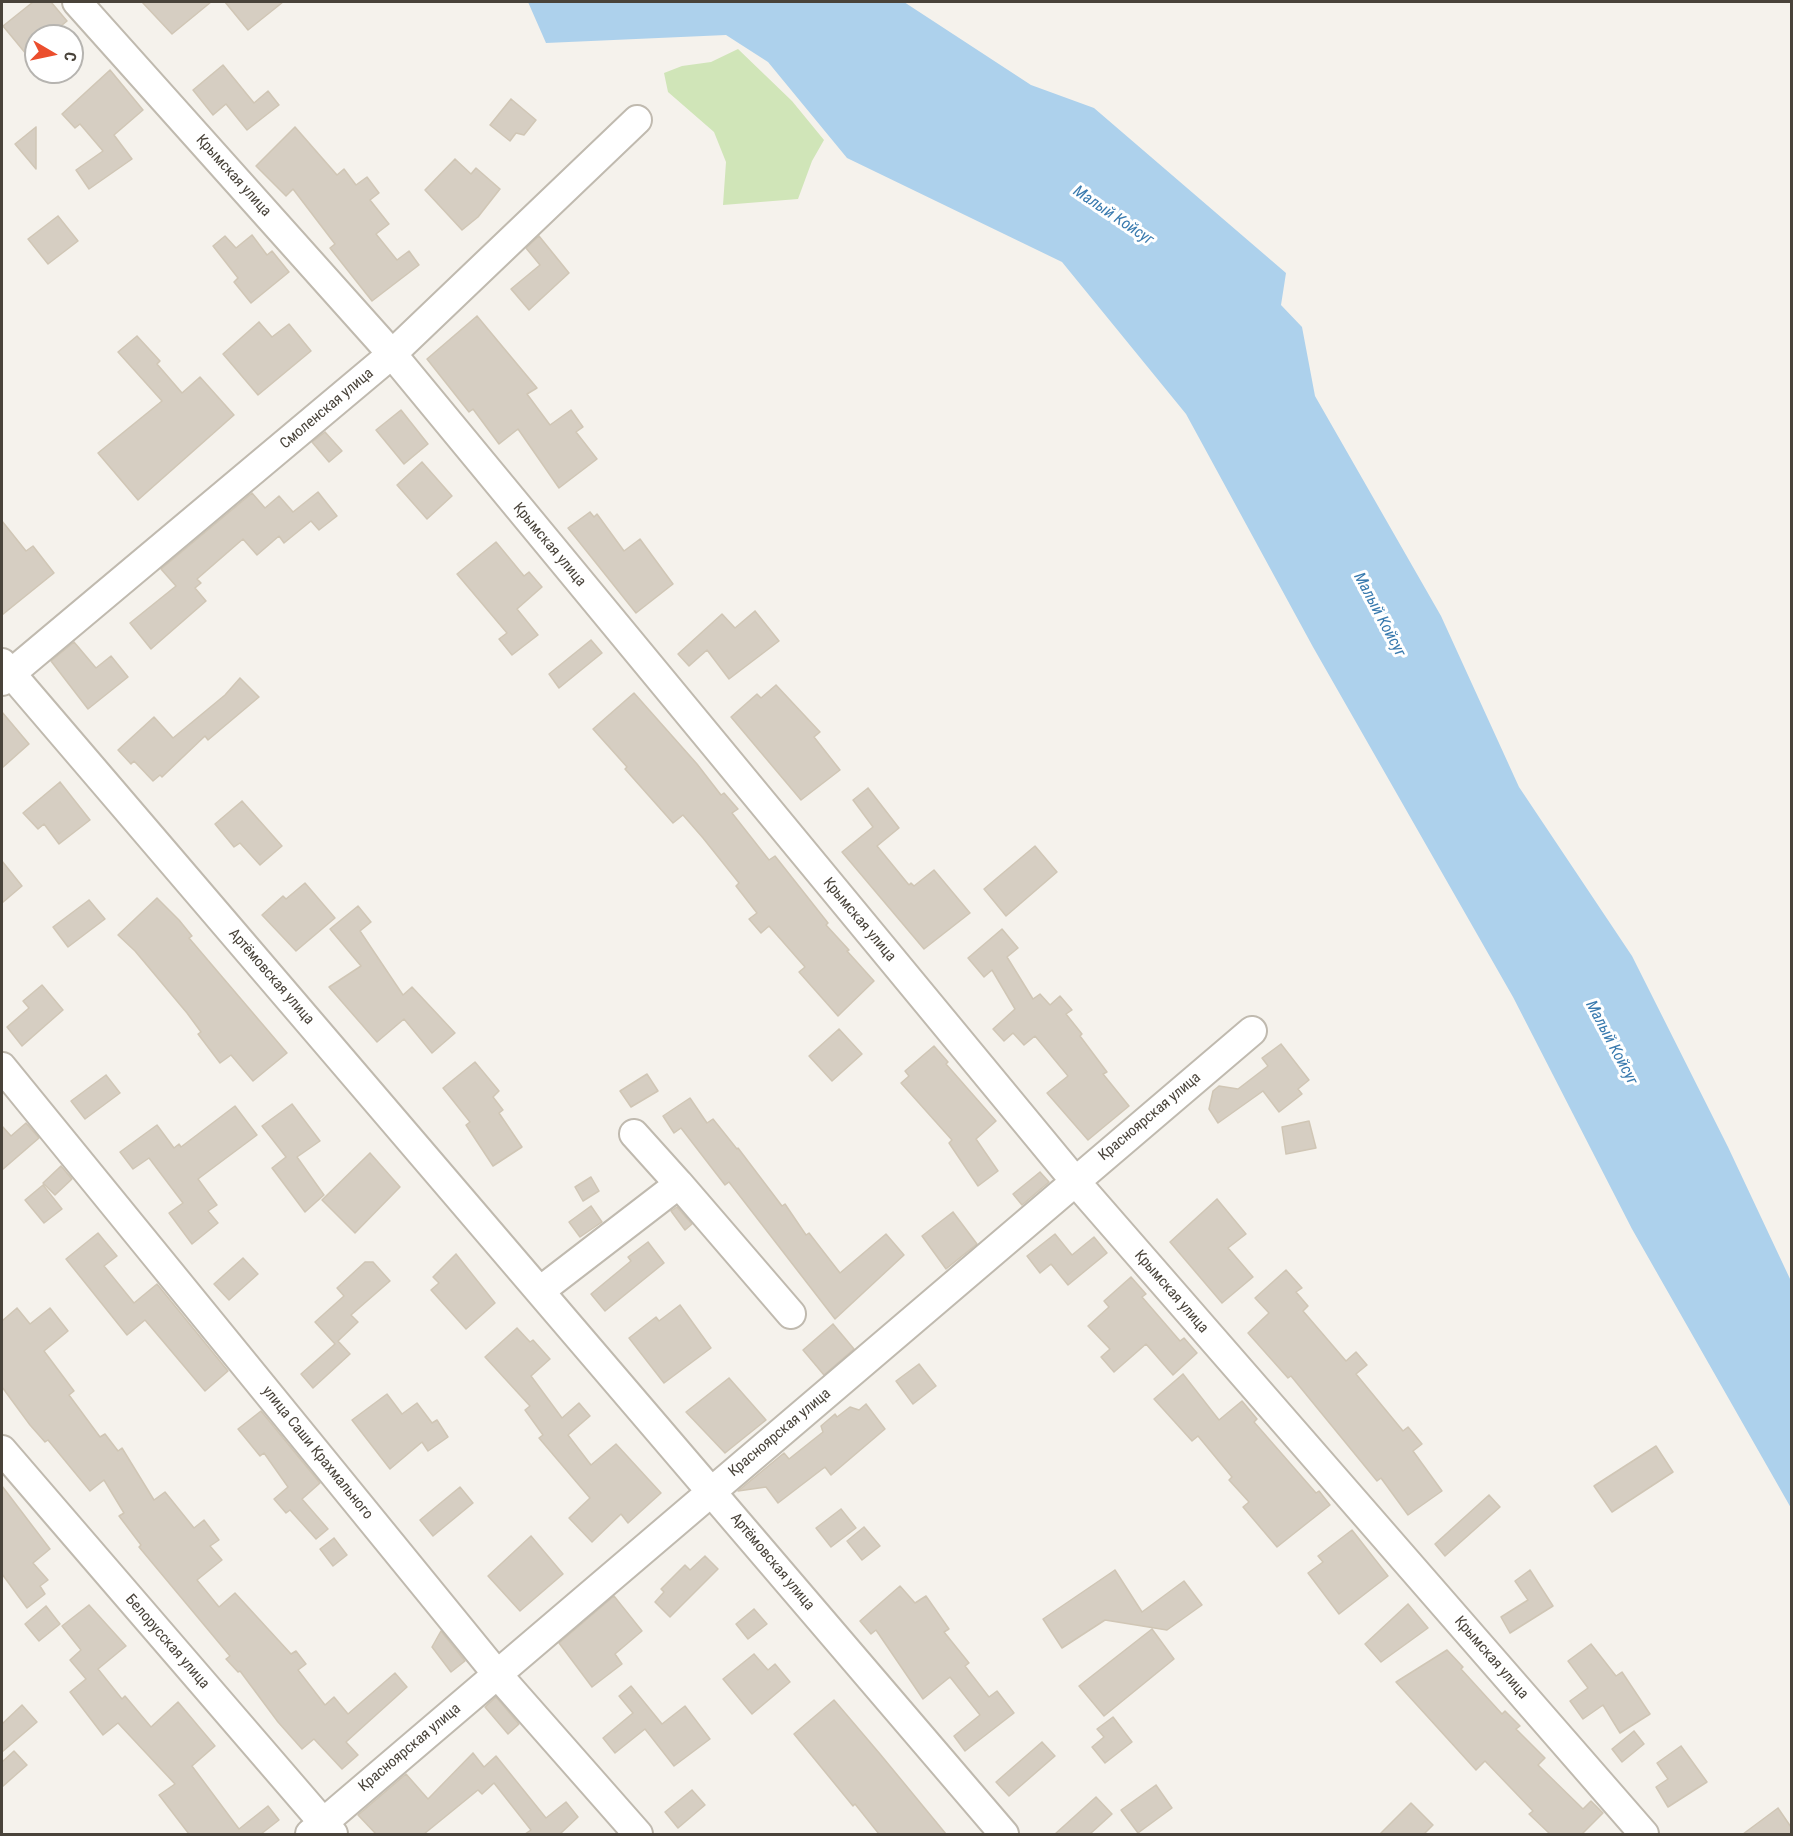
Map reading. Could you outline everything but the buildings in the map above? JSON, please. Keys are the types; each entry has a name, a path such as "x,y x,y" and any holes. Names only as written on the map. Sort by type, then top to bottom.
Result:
{"street":[{"name":"Крымская улица","path":"77,2 392,354 1075,1181 1644,1834"},
{"name":"Смоленская улица","path":"5,672 392,354 637,120"},
{"name":"Артёмовская улица","path":"5,672 712,1491 1004,1834"},
{"name":"Красноярская улица","path":"322,1831 497,1674 1252,1031"},
{"name":"улица Саши Крахмального","path":"2,1067 497,1674 638,1834"},
{"path":"634,1134 790,1314"},
{"path":"540,1291 679,1184"},
{"name":"Белорусская улица","path":"2,1450 322,1831"}],"green space":[{"path":"738,49 792,101 824,140 812,161 798,199 723,205 726,162 714,132 668,92 664,73 682,66 711,62"}],"water":[{"name":"Малый Койсуг","path":"528,2 904,2 1031,85 1094,108 1286,273 1281,305 1302,327 1315,396 1441,616 1519,787 1632,956 1728,1147 1791,1281 1791,1508 1632,1229 1513,997 1313,647 1186,414 1062,262 847,158 768,62 726,35 546,43"}]}
